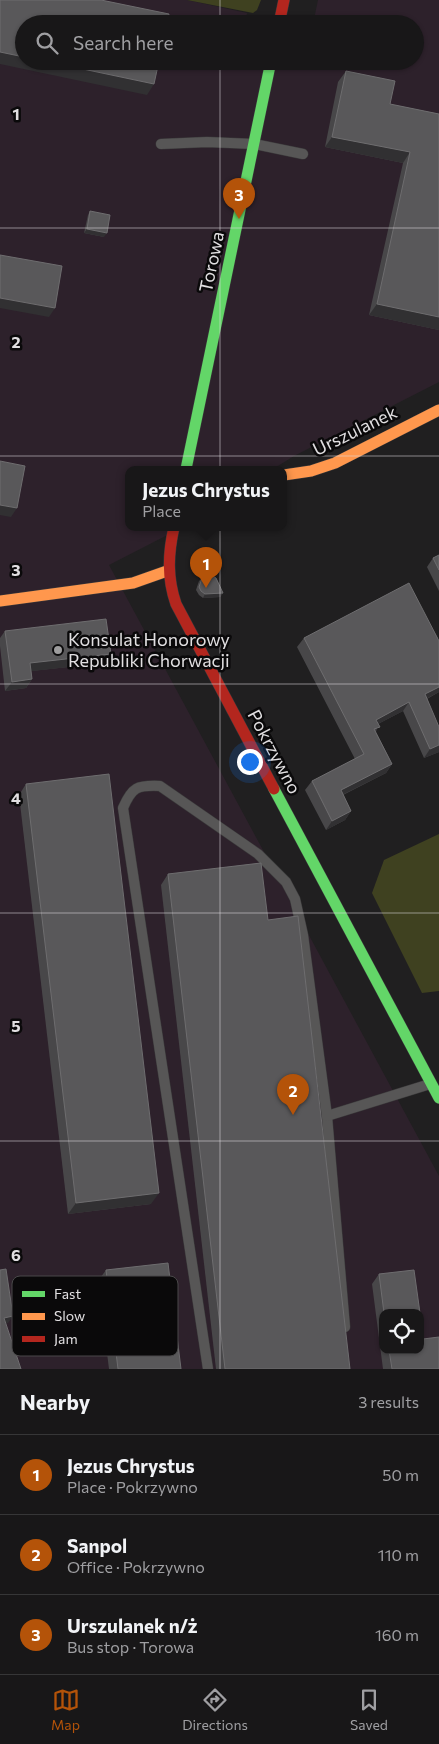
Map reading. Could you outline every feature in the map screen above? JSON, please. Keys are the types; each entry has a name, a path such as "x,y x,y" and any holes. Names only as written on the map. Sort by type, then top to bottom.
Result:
{"street":[{"path":"281,15 284,0"},
{"name":"Torowa","path":"187,466 270,70"},
{"name":"Urszulanek","path":"287,475 319,470 439,410"},
{"path":"0,602 133,583 167,571 173,531"},
{"name":"Pokrzywno","path":"167,571 171,592 176,604 439,1098"}],"lane":[{"path":"160,144 207,142 254,144 303,154"},
{"path":"208,1369 123,808 129,794 144,785 160,786 258,854 286,882 295,899 303,935 327,1116 346,1340"},
{"path":"327,1116 432,1084"}],"shaded area":[{"path":"0,0 187,0 247,13 247,15 15,15 15,70 424,70 424,15 315,15 318,0 439,0 439,382 278,466 125,466 125,531 175,531 109,565 439,1176 439,1369 0,1369"}],"green space":[{"path":"187,0 261,0 257,10 253,13"},
{"path":"439,834 439,991 422,993 372,893 384,860"}],"building":[{"path":"0,0 101,0 169,14 15,15 15,55 0,52"},
{"path":"88,70 157,70 154,84"},
{"path":"346,71 395,81 390,104 439,114 439,317 377,304 410,152 332,137"},
{"path":"90,211 110,215 107,233 87,229"},
{"path":"0,255 62,266 55,308 0,298"},
{"path":"0,461 25,466 17,508 0,505"},
{"path":"439,555 439,570 433,558"},
{"path":"206,575 216,578 223,593 205,594 201,591 199,587 202,578"},
{"path":"409,583 439,641 439,687 425,694 439,727 439,745 430,749 409,702 376,720 380,727 374,729 392,764 341,790 351,811 332,821 312,781 364,754 304,638"},
{"path":"106,619 111,654 30,663 32,679 12,682 5,631"},
{"path":"109,774 159,1193 76,1203 26,784"},
{"path":"261,863 268,920 298,916 350,1369 225,1369 168,874"},
{"path":"168,1263 170,1276 107,1276 106,1270"},
{"path":"6,1269 12,1309 12,1316 4,1318 12,1342 12,1356 17,1356 21,1369 0,1369 0,1270"},
{"path":"414,1270 419,1309 383,1309 379,1274"},
{"path":"439,1337 439,1369 392,1369 390,1354 424,1354 424,1339"},
{"path":"178,1345 181,1369 118,1369 116,1356 178,1356"}],"traffic: fast":[{"path":"187,466 269,70"},
{"path":"274,789 439,1098"}],"traffic: slow":[{"path":"287,475 311,471 335,463 439,410"},
{"path":"0,601 133,583 167,571"}],"traffic: jam":[{"path":"281,15 284,0"},
{"path":"173,531 169,566 176,604 274,789"}],"place":[{"name":"Urszulanek n/ż","path":"239,219"},
{"name":"Jezus Chrystus","path":"206,588"},
{"name":"Konsulat Honorowy Republiki Chorwacji","path":"58,650"},
{"name":"Sanpol","path":"293,1115"}]}
